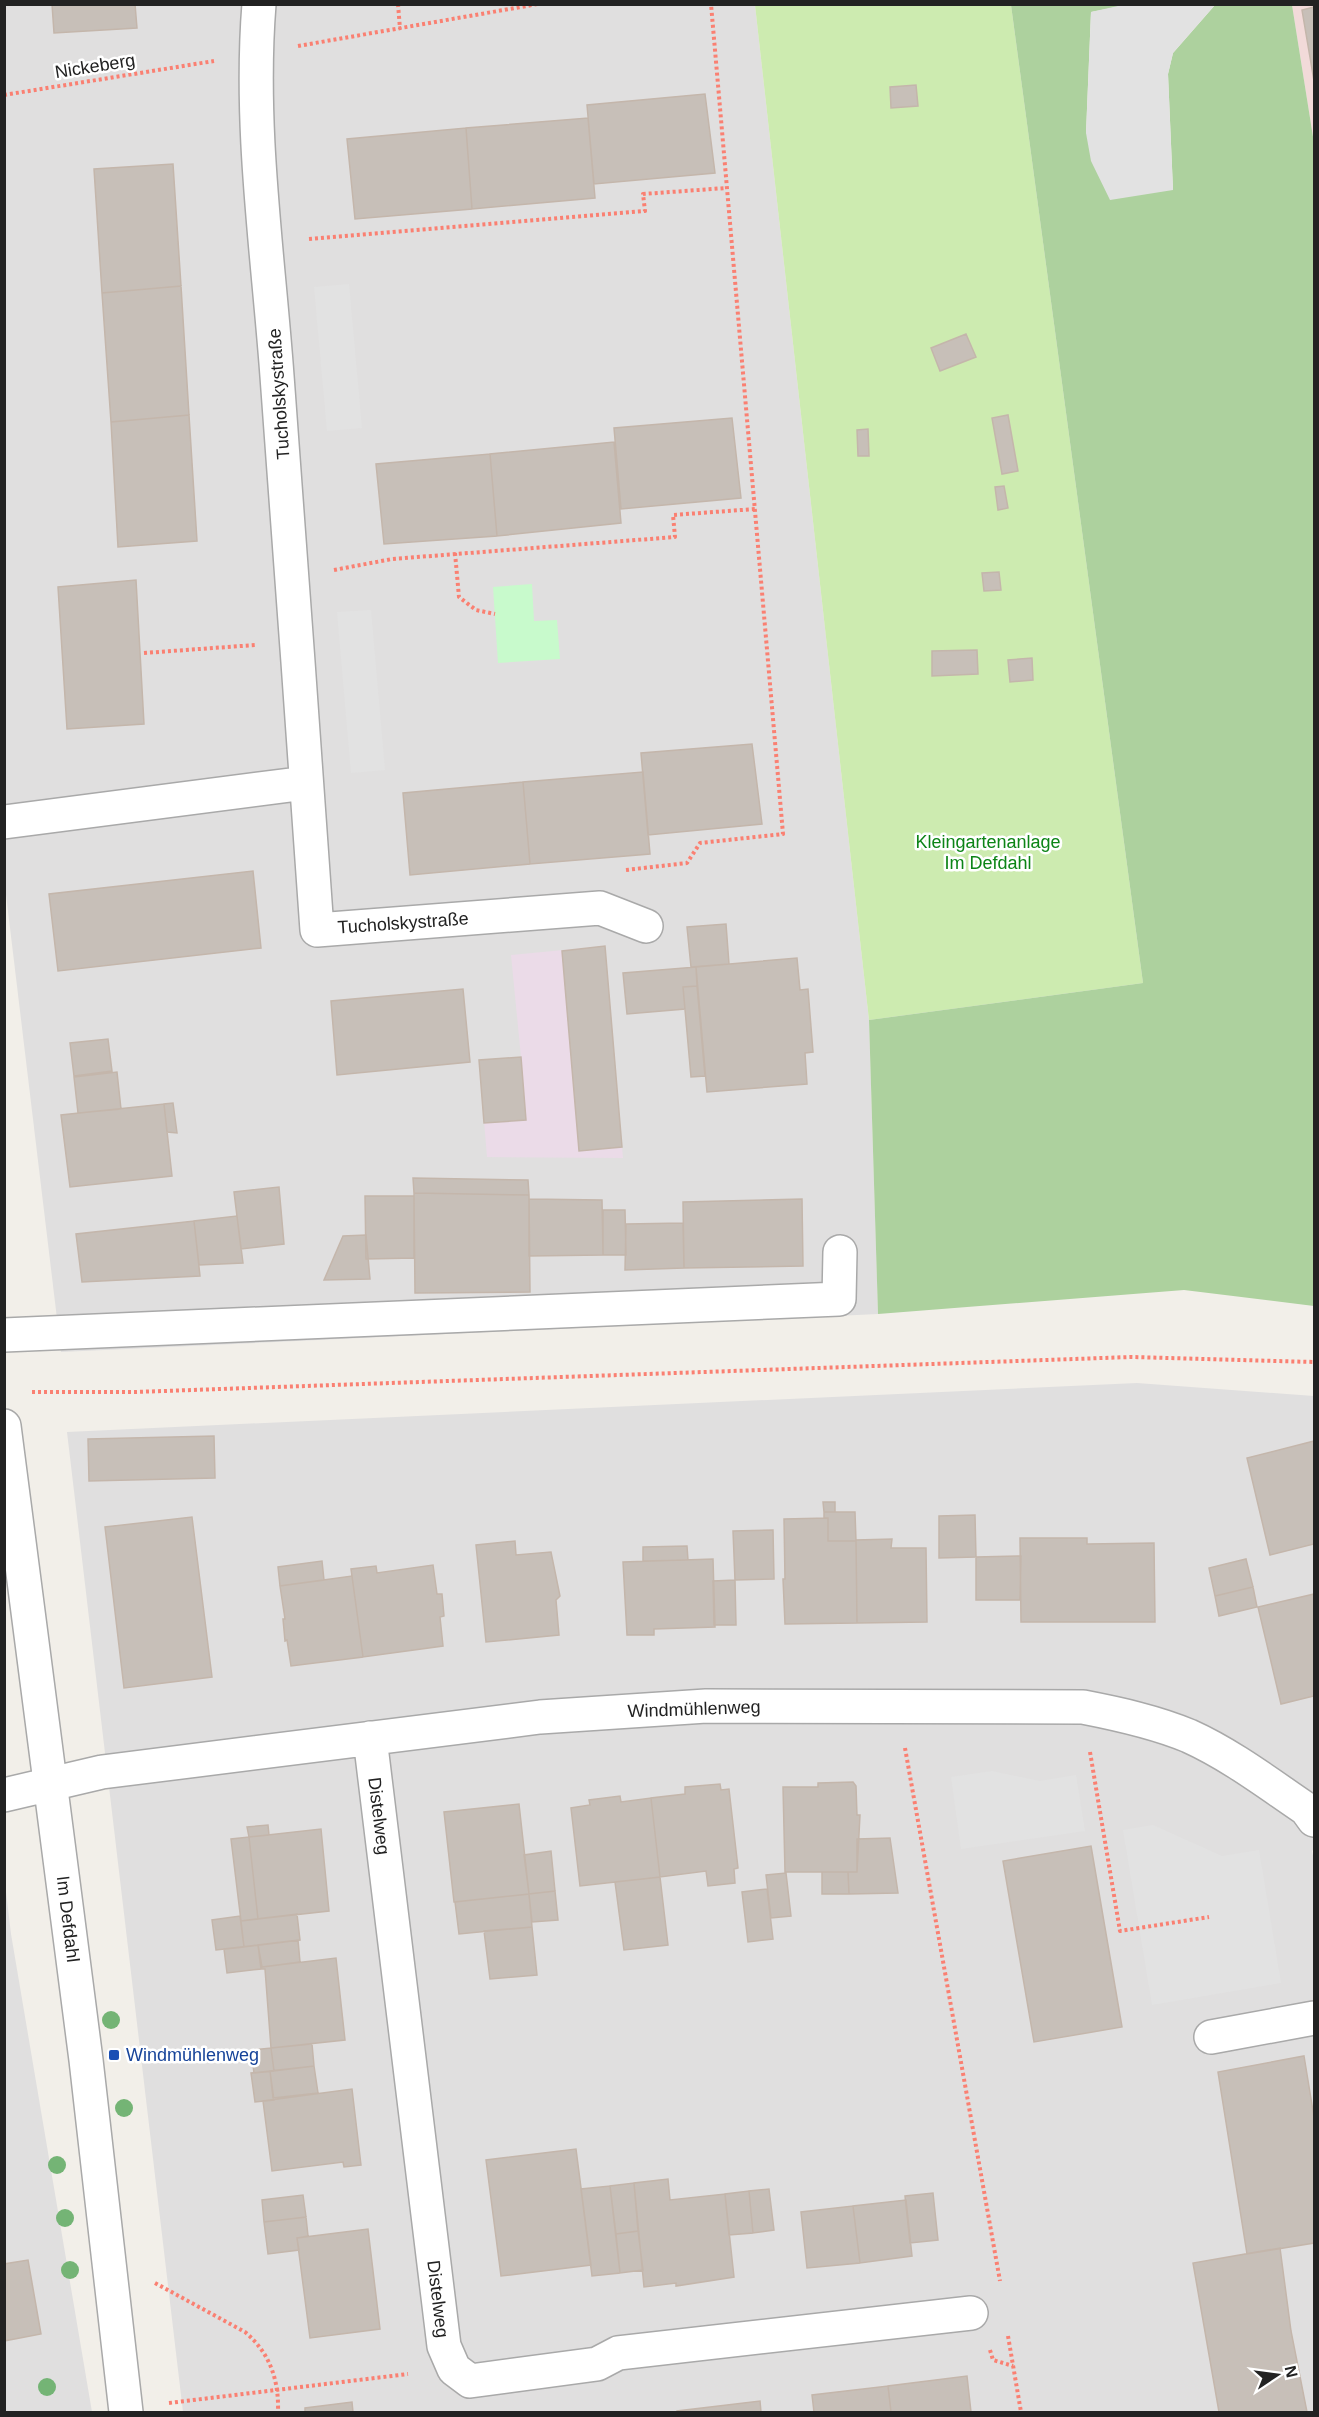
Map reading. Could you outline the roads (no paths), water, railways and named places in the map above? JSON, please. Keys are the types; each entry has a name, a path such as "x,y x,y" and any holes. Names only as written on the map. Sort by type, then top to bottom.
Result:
{"street":[{"name":"Tucholskystraße","path":"259,4 255,54 261,177 317,930 600,908 646,926"},
{"path":"4,822 306,783"},
{"path":"4,1335 839,1299 840,1252"},
{"name":"Im Defdahl","path":"4,1426 114,2288 126,2412"},
{"name":"Windmühlenweg","path":"4,1795 102,1772 540,1717 706,1706 1083,1707 1133,1717 1190,1736 1312,1810"},
{"name":"Distelweg","path":"369,1738 444,2346 454,2369 470,2381 597,2364 618,2353 972,2313"},
{"path":"1211,2037 1314,2018"}],"place":[{"name":"Windmühlenweg","path":"114,2055"}],"park label":[{"name":"Kleingartenanlage Im Defdahl","path":"988,852"}]}
